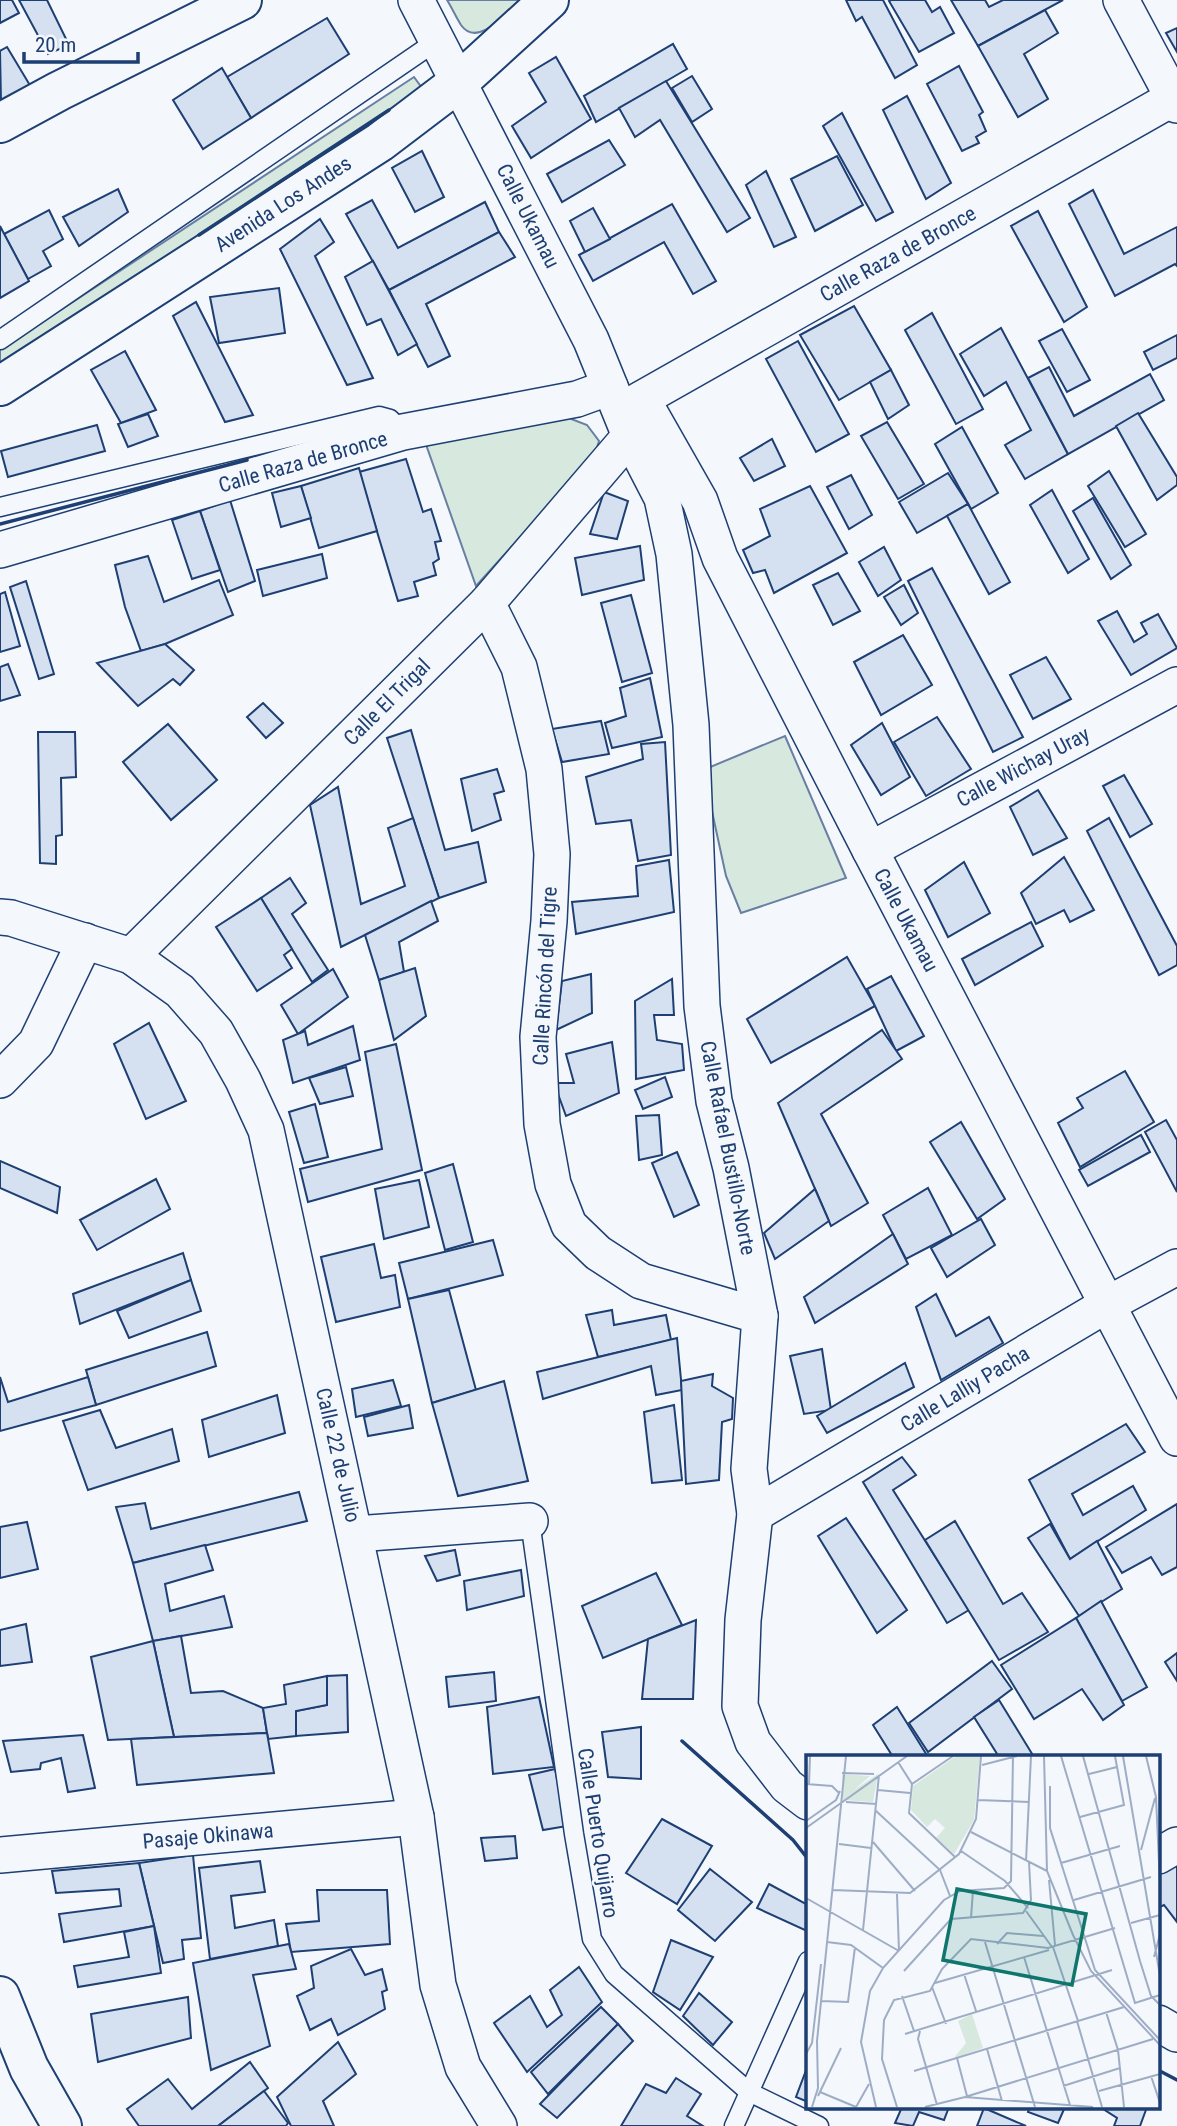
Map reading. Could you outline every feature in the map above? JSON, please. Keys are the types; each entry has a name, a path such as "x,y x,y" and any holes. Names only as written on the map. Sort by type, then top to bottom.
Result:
{"street":[{"path":"0,123 242,0"},
{"name":"Calle Ukamau","path":"416,0 625,408 700,501 720,558 1177,1438"},
{"name":"Avenida Los Andes","path":"0,386 380,142 459,82 549,0"},
{"path":"1121,0 1176,100"},
{"name":"Calle Raza de Bronce","path":"0,550 403,432 577,399 625,408 1176,100"},
{"name":"Calle El Trigal","path":"131,956 487,603 625,408"},
{"name":"Calle Rafael Bustillo-Norte","path":"625,408 662,498 674,554 691,726 702,1006 714,1101 731,1168 760,1315 750,1469 755,1514 743,1620 740,1706 753,1742 787,1786 806,1800"},
{"name":"Calle Rincón del Tigre","path":"487,603 519,667 544,769 552,854 549,921 538,1037 542,1124 553,1184 569,1226 598,1253 641,1281 760,1315"},
{"name":"Calle Wichay Uray","path":"870,850 1177,685"},
{"name":"Calle 22 de Julio","path":"0,917 11,918 131,956 180,991 216,1032 243,1080 266,1130 416,1817 438,1984 463,2067 499,2126"},
{"path":"0,1080 36,1043 85,941"},
{"name":"Calle Lalliy Pacha","path":"755,1514 1108,1304 1177,1267"},
{"path":"356,1534 530,1521"},
{"name":"Pasaje Okinawa","path":"0,1855 416,1817"},
{"path":"1160,1855 1177,1845"},
{"path":"0,1996 29,2068 62,2126"},
{"path":"1160,2024 1177,2034"}],"lane":[{"path":"0,340 438,40"},
{"path":"0,507 379,416 390,419 403,432"},
{"name":"Calle Puerto Quijarro","path":"530,1521 574,1834 592,1939 614,1974 749,2092 820,2126"},
{"path":"734,2126 806,1965"}],"shaded area":[{"path":"447,0 520,0 492,26 475,33 461,25"},
{"path":"414,77 422,88 0,366 0,350"},
{"path":"561,415 587,425 599,441 595,454 476,586 423,436"},
{"path":"785,736 846,878 741,913 726,876 703,770"}],"building":[{"path":"0,0 12,0 19,13 0,23"},
{"path":"19,0 47,0 69,45 48,54"},
{"path":"846,0 883,0 917,65 895,78 862,17 856,21"},
{"path":"925,0 932,12 940,7 954,33 919,52 889,1"},
{"path":"951,0 985,0 989,7 1003,0 1063,0 978,46"},
{"path":"1045,10 1058,33 1024,54 1048,99 1018,117 978,46"},
{"path":"327,18 349,54 251,118 227,77"},
{"path":"1177,28 1177,52 1166,33"},
{"path":"673,44 687,69 596,122 584,96"},
{"path":"7,47 31,87 1,102 0,51"},
{"path":"556,57 591,119 531,158 512,126 546,102 529,73"},
{"path":"959,66 983,112 979,115 986,131 976,137 979,143 962,151 927,84"},
{"path":"222,68 251,118 203,149 173,100"},
{"path":"692,76 712,109 692,122 672,88"},
{"path":"666,81 750,218 727,232 660,120 635,137 619,108"},
{"path":"907,96 951,183 926,199 883,110"},
{"path":"842,113 893,212 876,221 823,126"},
{"path":"609,140 625,165 562,202 547,174"},
{"path":"422,151 444,197 415,212 392,168"},
{"path":"837,156 863,205 815,231 791,179"},
{"path":"766,171 796,237 774,247 746,185"},
{"path":"118,189 128,212 79,246 63,217"},
{"path":"1093,190 1124,254 1177,227 1177,266 1175,264 1115,296 1069,204"},
{"path":"372,200 398,248 485,202 499,232 389,290 346,214"},
{"path":"672,204 716,281 693,294 664,242 593,281 579,255"},
{"path":"593,208 610,239 585,252 570,221"},
{"path":"49,210 63,239 43,251 51,266 28,279 4,234"},
{"path":"1038,211 1087,307 1064,322 1011,226"},
{"path":"320,219 334,242 315,256 373,378 347,385 280,249"},
{"path":"0,226 29,281 0,298"},
{"path":"499,232 515,257 426,304 450,356 428,367 389,290"},
{"path":"373,261 417,344 398,355 381,319 367,325 345,277"},
{"path":"279,288 285,333 219,343 210,297"},
{"path":"196,302 253,415 225,422 173,316"},
{"path":"854,306 891,370 839,400 800,335"},
{"path":"932,313 983,409 956,424 905,330"},
{"path":"1001,328 1068,454 1025,479 1005,445 1031,430 1006,382 984,396 960,354"},
{"path":"1062,329 1090,380 1067,392 1039,341"},
{"path":"1177,335 1177,358 1153,370 1144,352"},
{"path":"798,341 849,434 816,452 766,359"},
{"path":"125,351 156,410 121,423 91,370"},
{"path":"1049,367 1074,416 1150,374 1164,400 1068,454 1028,378"},
{"path":"891,370 909,405 888,419 870,382"},
{"path":"1138,413 1177,477 1177,485 1157,500 1116,426"},
{"path":"148,414 158,436 128,447 118,424"},
{"path":"887,422 924,484 898,499 861,436"},
{"path":"97,425 105,451 8,477 1,451"},
{"path":"962,427 998,493 971,509 935,444"},
{"path":"772,439 785,466 754,481 740,458"},
{"path":"406,459 423,512 431,509 441,541 435,542 439,559 433,563 436,575 414,582 418,596 398,601 359,472"},
{"path":"359,468 377,531 319,548 301,486"},
{"path":"1109,471 1146,534 1125,547 1088,486"},
{"path":"948,473 968,504 917,533 899,502"},
{"path":"851,475 872,515 849,529 827,487"},
{"path":"301,486 311,518 281,527 272,493"},
{"path":"810,486 847,553 774,593 765,570 753,573 743,550 770,536 760,509"},
{"path":"1052,490 1089,559 1068,573 1030,505"},
{"path":"604,492 628,501 617,539 590,534"},
{"path":"1093,498 1131,565 1111,579 1073,511"},
{"path":"230,500 255,581 228,592 200,511"},
{"path":"968,504 1010,582 989,594 947,516"},
{"path":"200,511 220,570 192,579 172,520"},
{"path":"640,546 644,580 582,595 575,558"},
{"path":"884,547 901,580 878,596 859,562"},
{"path":"322,554 327,578 263,596 257,570"},
{"path":"148,556 164,602 219,580 233,615 165,644 141,651 125,607 115,565"},
{"path":"932,568 1023,737 993,752 908,581"},
{"path":"838,573 860,611 833,625 813,585"},
{"path":"26,581 54,674 39,679 10,587"},
{"path":"904,585 918,613 901,625 884,597"},
{"path":"5,592 20,646 0,652 0,594"},
{"path":"631,595 652,673 622,682 601,603"},
{"path":"1117,611 1134,642 1147,634 1141,623 1158,614 1177,648 1131,675 1098,621"},
{"path":"903,635 932,685 881,715 854,662"},
{"path":"165,644 194,670 180,685 173,679 138,706 97,663"},
{"path":"1046,657 1071,699 1033,719 1010,675"},
{"path":"8,664 20,695 0,701 0,667"},
{"path":"650,678 662,737 612,748 605,723 626,716 620,688"},
{"path":"263,703 283,723 266,738 247,717"},
{"path":"937,717 971,769 926,796 894,742"},
{"path":"601,721 609,754 562,762 552,729"},
{"path":"882,723 910,777 881,795 851,745"},
{"path":"168,724 217,780 171,820 123,762"},
{"path":"411,730 445,850 478,842 486,882 439,898 387,738"},
{"path":"38,732 75,732 76,777 61,778 62,835 56,836 56,864 40,863"},
{"path":"665,742 671,855 638,861 631,820 596,824 586,777 643,759 641,744"},
{"path":"497,769 504,791 494,794 501,820 472,831 461,779"},
{"path":"1124,775 1152,824 1130,837 1103,786"},
{"path":"338,787 361,904 405,886 388,828 413,818 439,898 341,947 310,805"},
{"path":"1038,790 1067,838 1033,855 1010,807"},
{"path":"1109,818 1177,946 1177,965 1159,975 1087,831"},
{"path":"1064,857 1094,910 1070,922 1064,910 1036,924 1021,893"},
{"path":"669,860 674,912 576,934 572,902 638,896 636,866"},
{"path":"964,862 990,913 948,937 925,890"},
{"path":"290,878 306,903 292,914 328,970 312,982 261,898"},
{"path":"261,898 292,949 284,955 292,968 257,991 216,927"},
{"path":"431,901 438,921 399,942 404,972 379,980 365,935"},
{"path":"1031,922 1043,946 975,985 962,959"},
{"path":"847,957 875,1006 771,1063 747,1019"},
{"path":"415,968 426,1016 394,1040 379,980"},
{"path":"333,969 348,997 298,1034 281,1005"},
{"path":"591,974 592,1013 556,1030 562,981"},
{"path":"891,976 924,1036 896,1051 867,989"},
{"path":"672,979 674,1015 654,1015 657,1040 682,1044 684,1070 636,1079 635,1001"},
{"path":"149,1023 186,1101 146,1119 114,1044"},
{"path":"353,1026 360,1060 293,1083 283,1040 305,1031 308,1045"},
{"path":"882,1030 902,1059 821,1114 868,1203 831,1226 778,1103"},
{"path":"612,1042 619,1093 566,1116 554,1083 574,1083 566,1054"},
{"path":"396,1044 422,1170 308,1202 300,1169 382,1149 365,1052"},
{"path":"346,1067 353,1096 320,1104 309,1078"},
{"path":"1125,1071 1154,1122 1080,1167 1058,1123 1083,1108 1077,1098"},
{"path":"665,1077 672,1097 643,1109 635,1090"},
{"path":"315,1104 328,1157 304,1163 289,1112"},
{"path":"659,1115 662,1155 639,1160 636,1116"},
{"path":"1166,1120 1177,1140 1177,1192 1145,1132"},
{"path":"961,1122 1005,1199 977,1219 930,1142"},
{"path":"1141,1135 1150,1152 1088,1186 1079,1170"},
{"path":"677,1152 699,1205 674,1217 652,1163"},
{"path":"0,1161 60,1187 57,1213 0,1188"},
{"path":"453,1164 473,1242 445,1250 425,1173"},
{"path":"156,1179 170,1209 97,1250 80,1220"},
{"path":"419,1180 429,1227 384,1239 375,1189"},
{"path":"928,1188 952,1235 906,1259 883,1215"},
{"path":"815,1189 829,1221 775,1259 764,1233"},
{"path":"981,1219 995,1245 947,1277 931,1248"},
{"path":"893,1234 908,1264 815,1323 804,1297"},
{"path":"493,1240 503,1275 408,1299 399,1263"},
{"path":"374,1244 381,1278 395,1275 400,1307 336,1322 321,1257"},
{"path":"183,1253 191,1280 80,1324 73,1294"},
{"path":"191,1280 201,1311 129,1338 117,1311"},
{"path":"449,1290 476,1390 432,1403 408,1299"},
{"path":"936,1294 956,1336 989,1317 1003,1343 941,1380 916,1307"},
{"path":"612,1310 614,1325 666,1315 671,1340 598,1357 586,1315"},
{"path":"207,1332 216,1366 96,1405 86,1370"},
{"path":"677,1338 682,1390 656,1395 651,1366 543,1399 537,1372"},
{"path":"822,1349 831,1410 804,1414 790,1356"},
{"path":"905,1363 914,1387 827,1433 817,1416"},
{"path":"713,1374 712,1386 733,1398 732,1419 722,1422 719,1480 686,1484 681,1381"},
{"path":"0,1377 8,1402 88,1377 96,1405 0,1431"},
{"path":"393,1380 401,1406 356,1417 352,1389"},
{"path":"504,1381 528,1481 458,1496 432,1403"},
{"path":"277,1395 285,1433 209,1457 202,1420"},
{"path":"409,1405 413,1428 368,1436 364,1417"},
{"path":"674,1405 682,1480 652,1483 644,1412"},
{"path":"100,1410 116,1448 172,1429 179,1461 88,1490 63,1421"},
{"path":"1126,1424 1145,1452 1072,1494 1083,1515 1133,1486 1146,1510 1070,1559 1029,1480"},
{"path":"902,1457 916,1475 893,1490 969,1610 947,1623 863,1482"},
{"path":"299,1492 307,1521 133,1563 116,1507 145,1503 151,1529"},
{"path":"1177,1504 1177,1567 1162,1575 1151,1557 1122,1573 1106,1547"},
{"path":"846,1518 907,1610 877,1633 818,1536"},
{"path":"955,1521 1003,1604 1022,1593 1048,1632 999,1660 925,1540"},
{"path":"27,1522 38,1569 0,1578 0,1527"},
{"path":"1050,1524 1070,1559 1097,1541 1122,1589 1079,1616 1028,1538"},
{"path":"205,1545 213,1570 165,1584 170,1611 224,1596 232,1627 153,1641 133,1563"},
{"path":"455,1550 460,1575 437,1581 425,1556"},
{"path":"521,1570 524,1596 467,1610 464,1581"},
{"path":"656,1573 682,1625 603,1658 582,1606"},
{"path":"1101,1601 1147,1687 1122,1701 1076,1618"},
{"path":"1076,1618 1124,1705 1103,1720 1082,1689 1034,1719 1001,1665"},
{"path":"696,1620 693,1699 642,1699 648,1639"},
{"path":"26,1624 32,1662 0,1666 0,1630"},
{"path":"181,1636 191,1693 223,1691 263,1708 267,1733 174,1737 153,1641"},
{"path":"153,1641 174,1737 108,1740 91,1657"},
{"path":"1177,1653 1177,1681 1165,1662"},
{"path":"992,1661 1012,1689 928,1752 909,1723"},
{"path":"494,1672 496,1701 449,1707 446,1677"},
{"path":"347,1675 348,1732 296,1736 296,1711 327,1705 327,1676"},
{"path":"327,1676 327,1705 296,1711 296,1736 268,1739 263,1708 286,1704 284,1685"},
{"path":"539,1697 554,1767 493,1774 487,1707"},
{"path":"999,1700 1033,1755 998,1755 974,1717"},
{"path":"897,1707 927,1755 892,1755 873,1725"},
{"path":"641,1727 641,1779 608,1777 602,1732"},
{"path":"267,1733 274,1773 137,1785 131,1739"},
{"path":"83,1735 95,1788 68,1792 61,1758 41,1763 40,1769 11,1772 3,1741"},
{"path":"555,1769 567,1826 543,1830 529,1775"},
{"path":"662,1819 712,1846 677,1904 626,1873"},
{"path":"515,1836 517,1858 485,1861 481,1838"},
{"path":"193,1855 201,1938 182,1940 184,1959 163,1963 139,1863"},
{"path":"260,1861 265,1892 231,1896 235,1928 274,1920 278,1946 210,1959 199,1868"},
{"path":"1177,1861 1177,1922 1164,1905 1160,1907 1160,1870"},
{"path":"139,1863 154,1926 64,1942 59,1914 121,1906 119,1889 56,1893 52,1871"},
{"path":"710,1869 752,1902 715,1941 678,1910"},
{"path":"769,1884 806,1904 806,1931 757,1908"},
{"path":"317,1890 387,1890 390,1944 291,1952 286,1924 319,1921"},
{"path":"154,1926 161,1973 78,1987 74,1966 129,1957 124,1932"},
{"path":"671,1940 713,1957 680,2010 653,1992"},
{"path":"289,1944 296,1969 253,1975 270,2046 211,2070 193,1963"},
{"path":"351,1949 365,1975 382,1969 387,1990 382,1992 385,2009 338,2035 331,2019 310,2030 297,1996 314,1988 311,1966"},
{"path":"579,1967 602,2002 527,2072 494,2023 530,1996 547,2027 562,2015 550,1990"},
{"path":"699,1993 732,2022 713,2045 683,2016"},
{"path":"188,1997 191,2038 98,2062 91,2014"},
{"path":"601,2007 618,2024 548,2094 531,2072"},
{"path":"618,2024 633,2041 557,2118 540,2104"},
{"path":"338,2042 356,2074 323,2101 334,2126 291,2126 277,2097"},
{"path":"250,2062 268,2088 218,2126 139,2126 127,2109 168,2079 192,2109"},
{"path":"806,2070 806,2101 796,2097"},
{"path":"676,2078 701,2094 687,2116 703,2126 621,2126 646,2084 666,2093"},
{"path":"264,2091 288,2123 286,2126 218,2126"},
{"path":"902,2108 949,2108 944,2120 919,2112 913,2126 895,2123"},
{"path":"984,2108 1026,2126 977,2126"},
{"path":"1030,2108 1065,2108 1058,2123 1028,2112"},
{"path":"1102,2108 1147,2108 1140,2126 1114,2126 1117,2118"}],"wall":[{"path":"199,235 389,110"},
{"path":"0,524 247,460"},
{"path":"682,1741 793,1840 806,1856"},
{"path":"1160,2071 1177,2080"}]}
